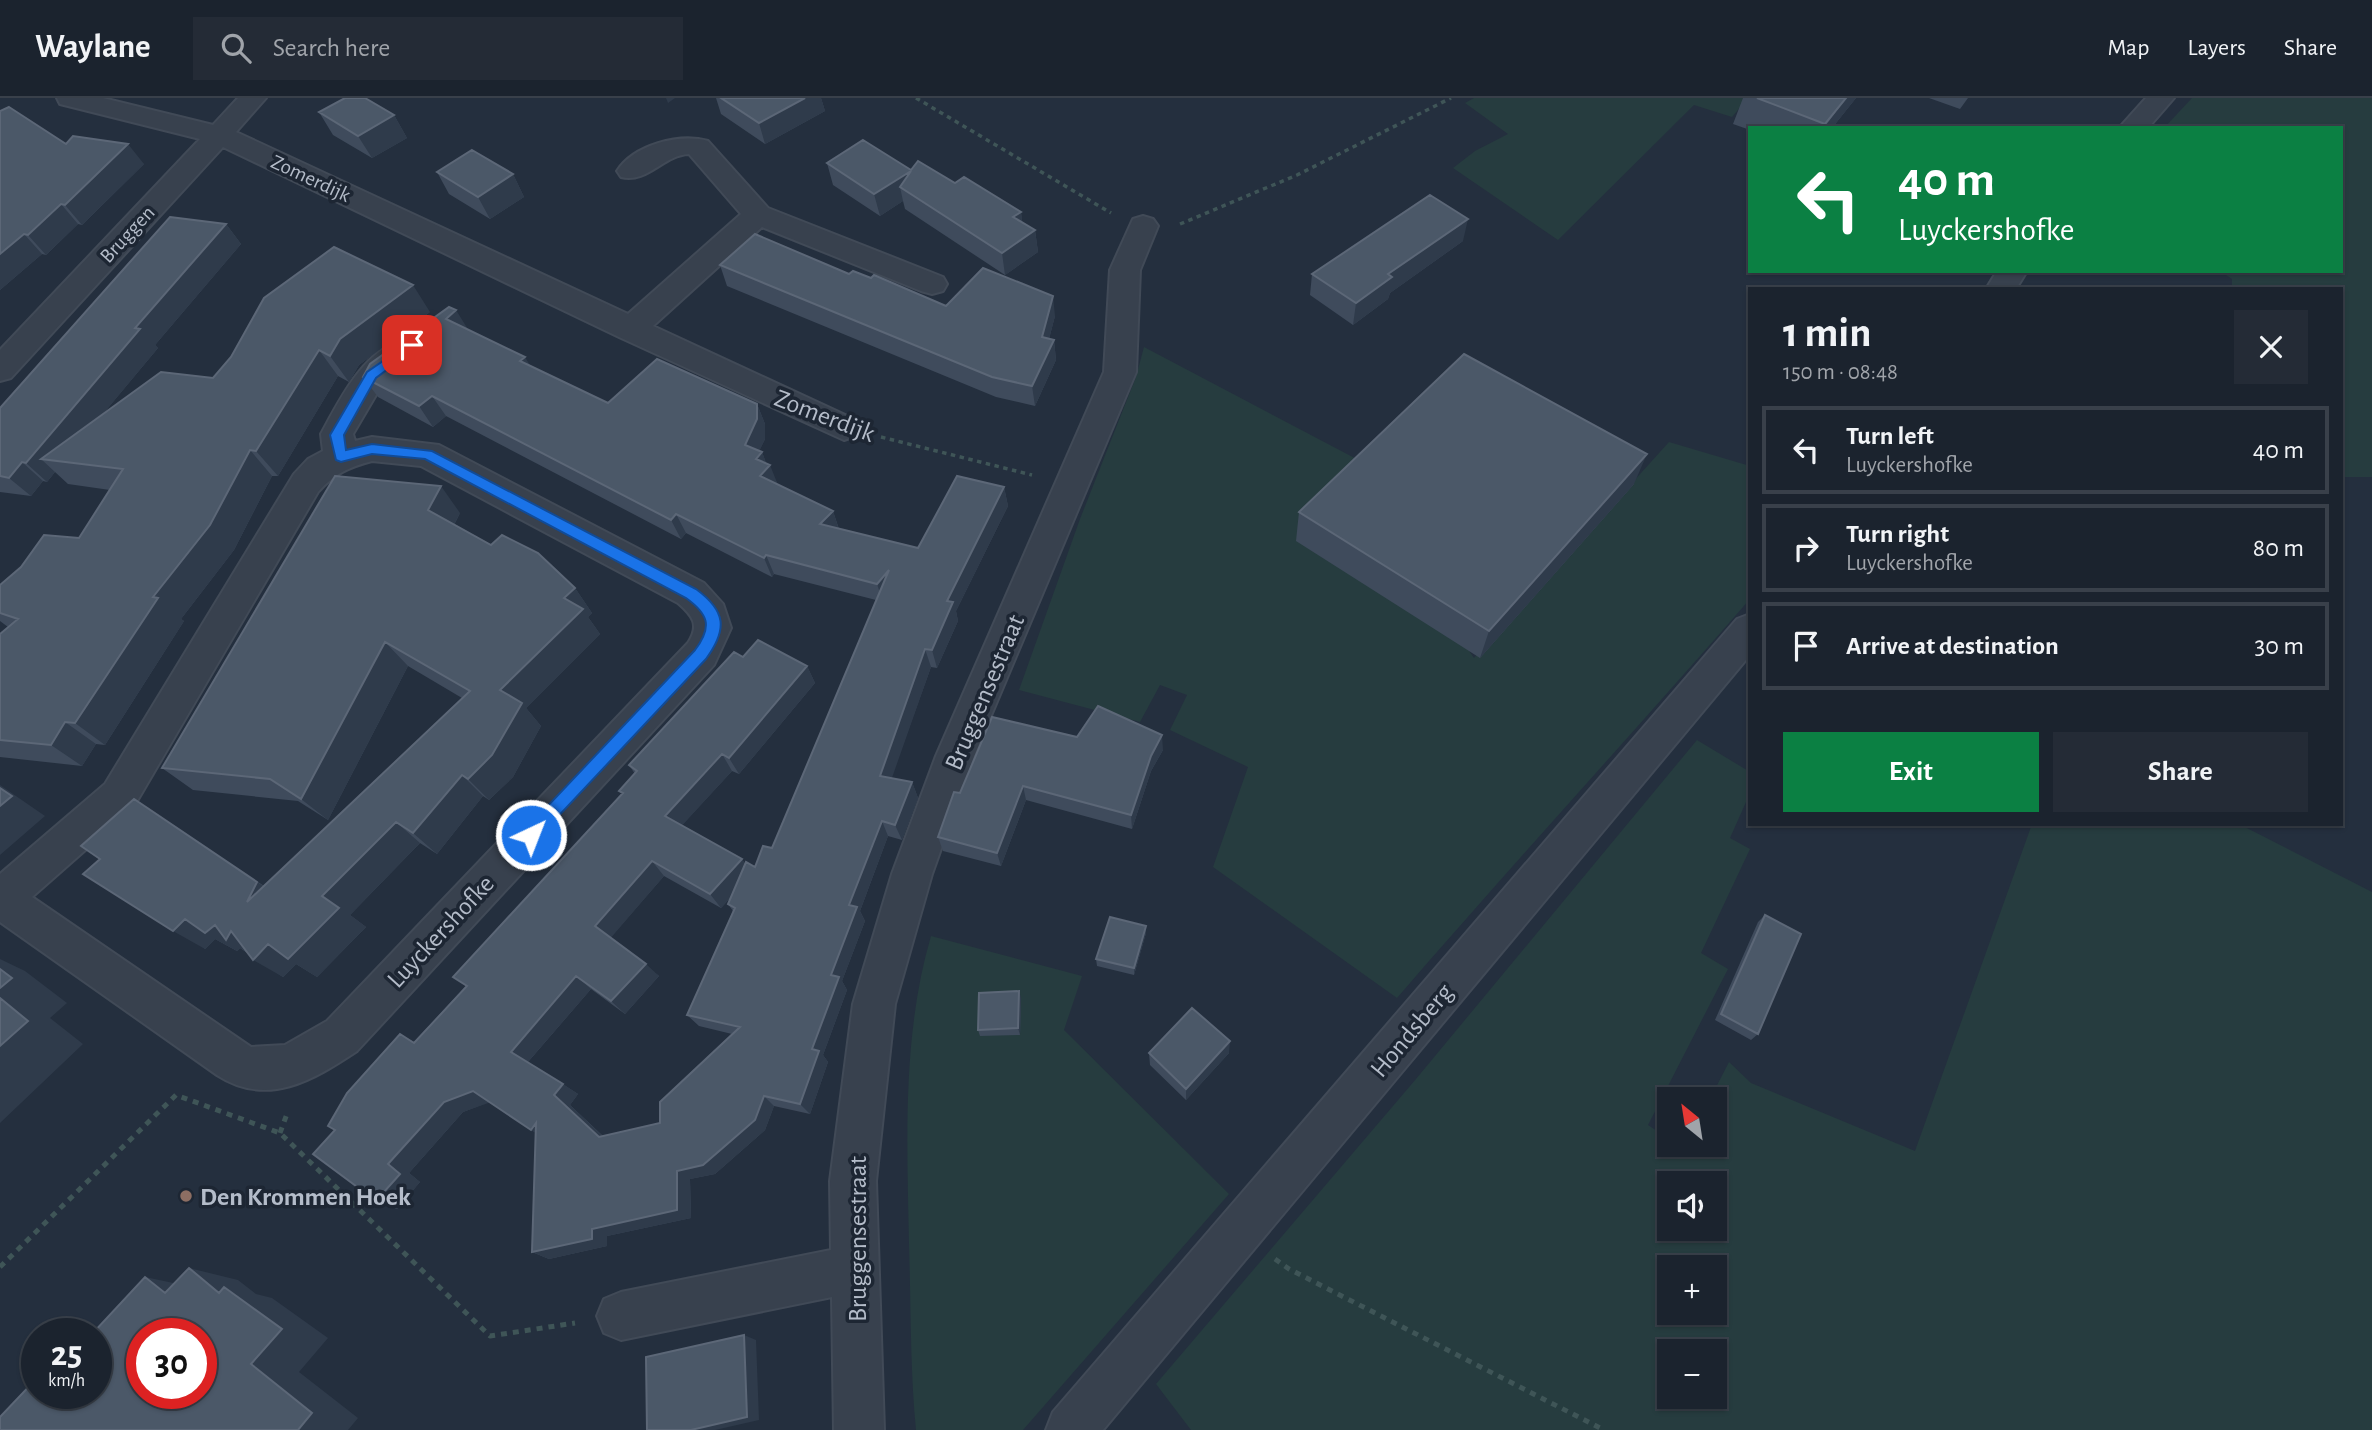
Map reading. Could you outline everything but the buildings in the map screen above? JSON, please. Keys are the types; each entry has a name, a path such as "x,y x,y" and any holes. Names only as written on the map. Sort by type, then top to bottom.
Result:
{"street":[{"name":"Zomerdijk","path":"71,98 219,135 845,428"},
{"name":"Bruggen","path":"0,370 253,98"},
{"path":"2135,126 2161,98"},
{"path":"631,172 671,147 687,144 698,147 758,215 932,284"},
{"path":"630,329 758,215"},
{"name":"Bruggensestraat","path":"859,1430 853,1181 874,1004 912,874 955,756 1120,372 1125,270 1143,226"},
{"path":"341,457 337,435 372,375 432,330"},
{"name":"Luyckershofke","path":"372,449 427,454 691,593 708,606 714,619 711,641 342,1035 309,1058 281,1068 249,1068 228,1057 0,899 119,796 306,483 320,468 341,457 372,449"},
{"name":"Hondsberg","path":"1071,1430 1748,631"},
{"path":"621,1316 855,1269"}],"path":[{"path":"916,98 1123,220 1143,226 1168,226 1192,220 1297,175 1451,98"},
{"name":"Zomerdijk","path":"845,428 1070,485"},
{"path":"0,1266 176,1095 279,1133 490,1336 621,1316"},
{"path":"1238,1232 1289,1269 1604,1430"}],"green space":[{"path":"1474,98 1748,98 1732,117 1694,105 1558,240 1453,168 1475,151 1508,134 1465,103"},
{"path":"2192,98 2372,98 2372,477 2343,477 2343,287 2232,287 2232,279 2223,273 2343,273 2343,126 2166,126"},
{"path":"1144,347 1366,464 1461,639 1474,658 1669,442 1748,465 1748,601 1397,998 1213,867 1248,767 1170,730 1187,695 1160,685 1140,722 1019,690 1080,519 1136,377"},
{"path":"1697,740 1748,771 1748,798 1730,838 1750,849 1701,953 1728,969 1667,1087 1657,1087 1657,1107 1648,1125 1657,1131 1657,1157 1727,1157 1727,1087 1716,1087 1729,1062 1751,1083 1915,1151 2031,826 2243,826 2372,892 2372,1430 1191,1430 1156,1384 1416,1079"},
{"path":"931,936 1082,976 1064,1030 1229,1194 1023,1430 916,1430 911,1337 908,1088 915,1011"}],"place":[{"name":"Den Krommen Hoek","path":"186,1196"}],"route":[{"path":"412,345 372,375 337,435 341,457 372,449 427,454 691,593 708,606 714,619 711,641 701,654 531,835"}]}
